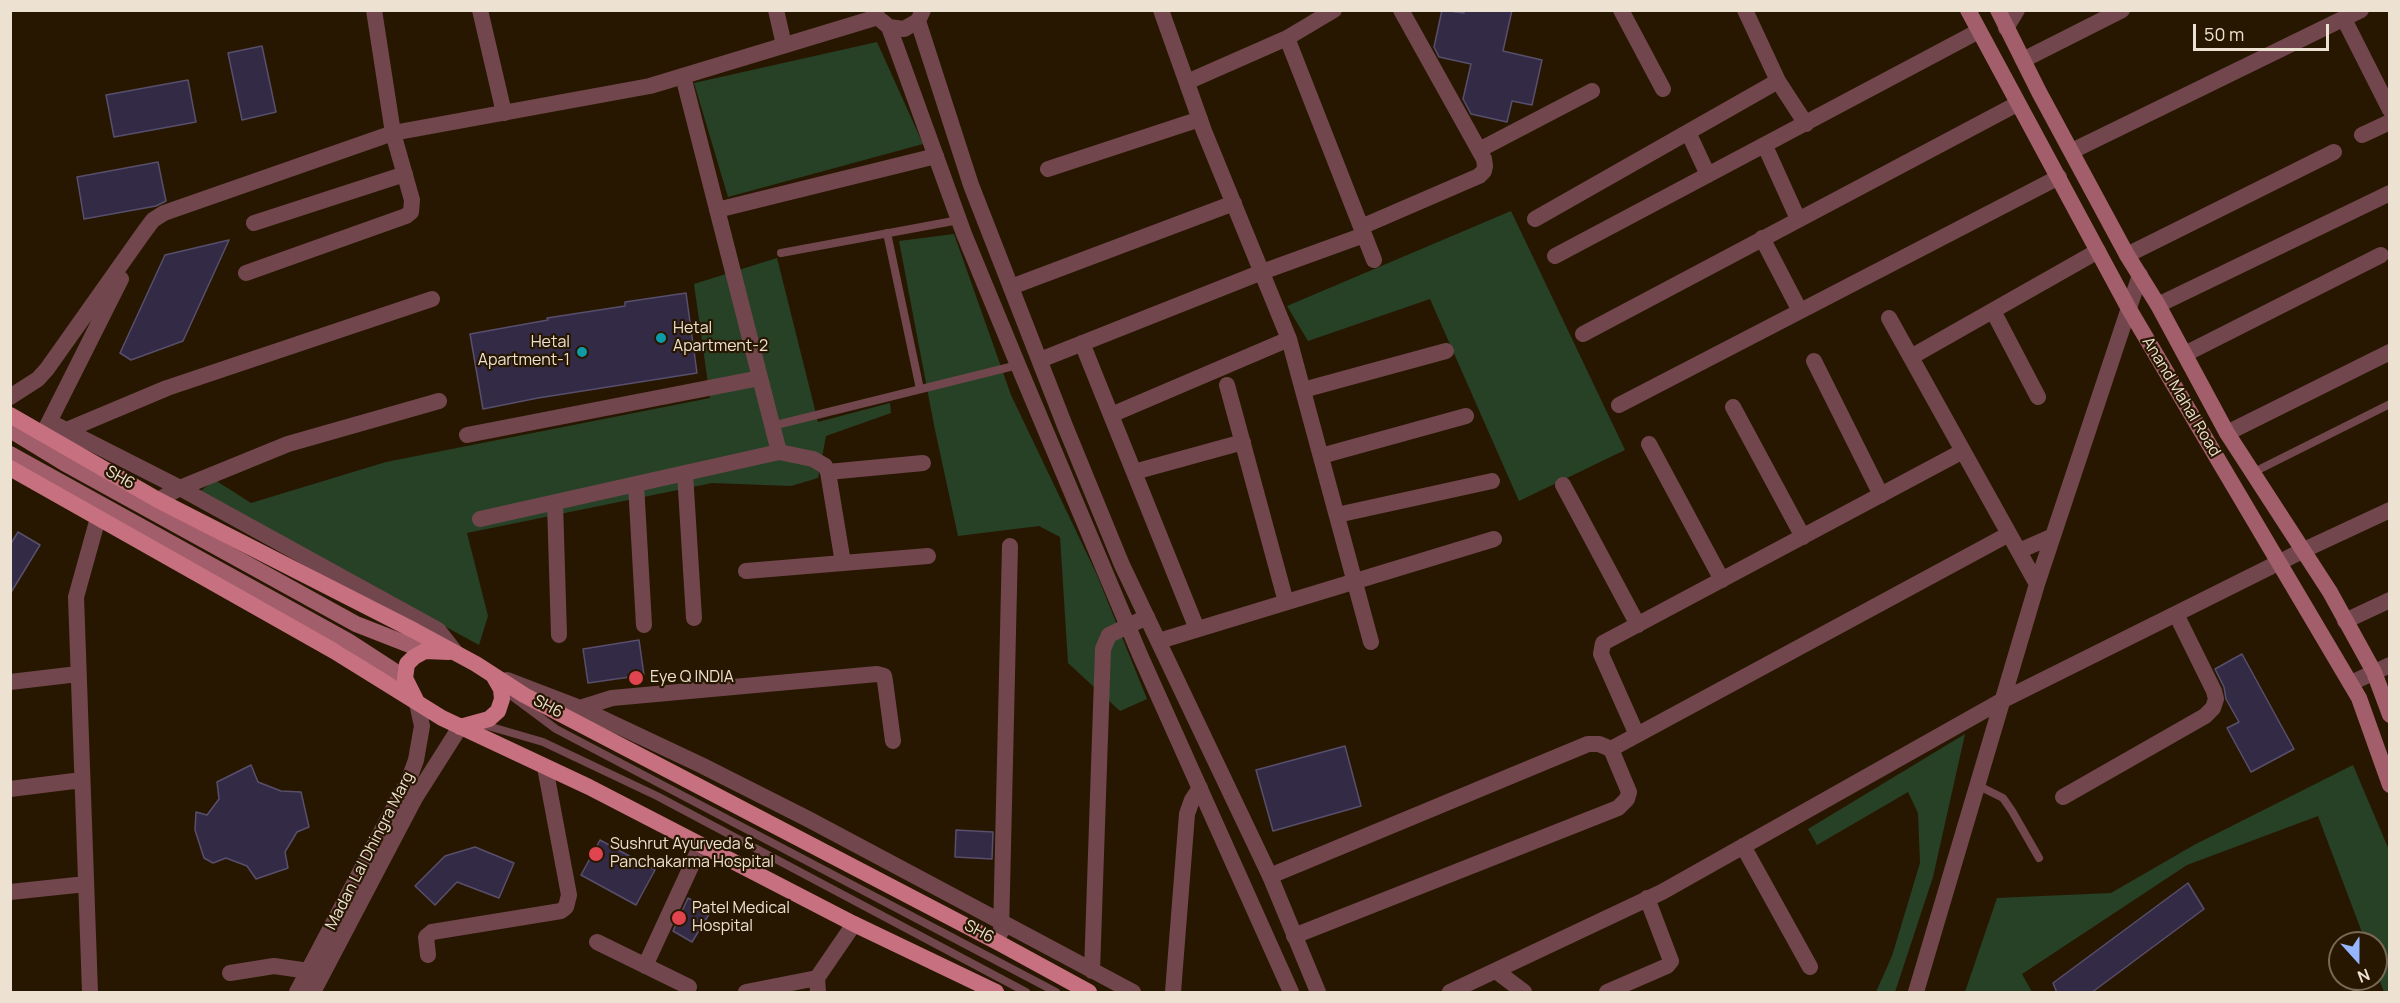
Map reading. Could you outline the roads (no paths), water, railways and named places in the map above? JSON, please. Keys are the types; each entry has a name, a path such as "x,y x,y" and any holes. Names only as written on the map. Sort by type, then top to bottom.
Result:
{"main road":[{"name":"Anand Mahal Road","path":"1968,10 1977,32 2059,177 2129,309 2351,683 2366,714 2390,785"},
{"name":"Anand Mahal Road","path":"1998,10 2127,255 2158,305 2227,433 2304,550 2374,672 2390,715"},
{"name":"SH6","path":"10,415 47,428 158,500 456,652 497,681 1001,944 1089,993"},
{"path":"10,430 64,463 356,624 425,651 456,652"},
{"path":"10,454 348,641 405,678 417,703"},
{"path":"10,468 334,651 460,727 545,767 854,924 996,993"},
{"path":"405,678 407,664 425,651"},
{"path":"460,727 489,719 498,711 502,699 497,681"}],"street":[{"path":"246,273 406,216 413,206 393,133 374,10"},
{"path":"480,10 504,113"},
{"path":"776,10 784,45"},
{"path":"1161,10 1200,119 1289,339 1371,642"},
{"path":"1187,82 1287,38 1313,16 1334,10"},
{"path":"1040,360 1363,231 1479,176 1485,166 1479,150 1401,10"},
{"path":"1621,10 1663,89"},
{"path":"1745,10 1779,81 1806,124"},
{"path":"2006,28 2017,10"},
{"path":"2023,60 2122,10"},
{"path":"2072,151 2361,10"},
{"path":"10,397 38,379 47,369 144,232 153,220 164,213 393,133 650,86 881,18 904,29 921,16 971,185 1098,507 1147,617 1270,876 1318,993"},
{"path":"881,18 959,220 1127,625 1291,993"},
{"path":"2344,19 2390,110"},
{"path":"1555,256 1977,32"},
{"path":"1287,38 1374,260"},
{"path":"683,76 779,452"},
{"path":"1535,219 1779,81"},
{"path":"1479,150 1592,91"},
{"path":"1583,334 2017,104"},
{"path":"1047,169 1200,119"},
{"path":"2362,135 2390,122"},
{"path":"1688,132 1708,175"},
{"path":"1765,146 1798,219"},
{"path":"2127,255 2334,152"},
{"path":"717,210 936,156"},
{"path":"255,223 405,174"},
{"path":"1619,405 2059,177"},
{"path":"2158,305 2390,194"},
{"path":"1011,287 1233,203"},
{"path":"144,232 47,428 66,430 180,488 438,630 456,652"},
{"path":"1762,238 1800,311"},
{"path":"1911,357 2098,251"},
{"path":"2185,354 2381,255"},
{"path":"1916,993 2037,585 2140,275"},
{"path":"66,430 167,388 432,299"},
{"path":"1993,311 2038,398"},
{"path":"1889,318 2037,585"},
{"path":"1111,415 1289,339"},
{"path":"1082,343 1197,629"},
{"path":"1303,390 1446,351"},
{"path":"2227,433 2390,352"},
{"path":"1814,361 1881,495"},
{"path":"467,435 760,378"},
{"path":"1227,385 1286,602"},
{"path":"158,500 180,488 288,444 439,401"},
{"path":"1733,407 1803,537"},
{"path":"1321,456 1466,416"},
{"path":"1134,472 1243,442"},
{"path":"1649,444 1722,580"},
{"path":"1637,735 1601,654 1600,648 1603,643 1963,451"},
{"path":"480,519 779,452 813,459 825,466 828,472 843,563"},
{"path":"828,472 923,463"},
{"path":"685,473 694,618"},
{"path":"1336,515 1492,481"},
{"path":"636,484 644,625"},
{"path":"1563,485 1638,625"},
{"path":"555,502 559,635"},
{"path":"1450,993 1647,898 2003,700 2304,550 2390,510"},
{"path":"90,993 75,597 98,518"},
{"path":"1611,750 2009,534"},
{"path":"2019,551 2053,536"},
{"path":"1159,641 1494,539"},
{"path":"1001,944 1010,546"},
{"path":"747,571 928,556"},
{"path":"2345,621 2390,600"},
{"path":"2064,796 2205,716 2212,708 2216,699 2214,691 2176,614"},
{"path":"1092,971 1103,649 1109,635 1147,617"},
{"path":"2351,683 2390,664"},
{"path":"10,682 78,674"},
{"path":"580,708 612,698 877,674 884,676 892,741"},
{"path":"497,681 580,708 808,819 1133,993"},
{"name":"Madan Lal Dhingra Marg","path":"297,993 409,779 416,760 422,726 417,703"},
{"name":"Madan Lal Dhingra Marg","path":"313,993 415,798 460,727"},
{"path":"1270,876 1588,744 1599,744 1611,750 1629,792 1627,800 1618,808 1294,936"},
{"path":"428,955 426,937 432,932 561,911 566,907 569,896 545,767"},
{"path":"10,789 82,780"},
{"path":"1173,993 1187,814 1200,788"},
{"path":"645,966 701,845"},
{"path":"1743,846 1810,967"},
{"path":"10,892 86,884"},
{"path":"1606,993 1667,966 1671,961 1647,898"},
{"path":"746,993 818,985 854,924"},
{"path":"597,942 689,987"},
{"path":"230,973 274,966 309,971"},
{"path":"1496,971 1524,993"}],"lane":[{"path":"781,253 959,220"},
{"path":"887,233 920,389"},
{"path":"772,426 1018,365"},
{"path":"2252,473 2390,404"},
{"path":"497,681 556,729 1056,993"},
{"path":"478,723 543,742 657,796 1026,993"},
{"path":"1977,785 2002,798 2039,858"}],"place":[{"name":"Hetal Apartment-2","path":"661,338"},
{"name":"Hetal Apartment-1","path":"582,352"},
{"name":"Eye Q INDIA","path":"636,678"},
{"name":"Sushrut Ayurveda & Panchakarma Hospital","path":"596,854"},
{"name":"Patel Medical Hospital","path":"679,918"}]}
